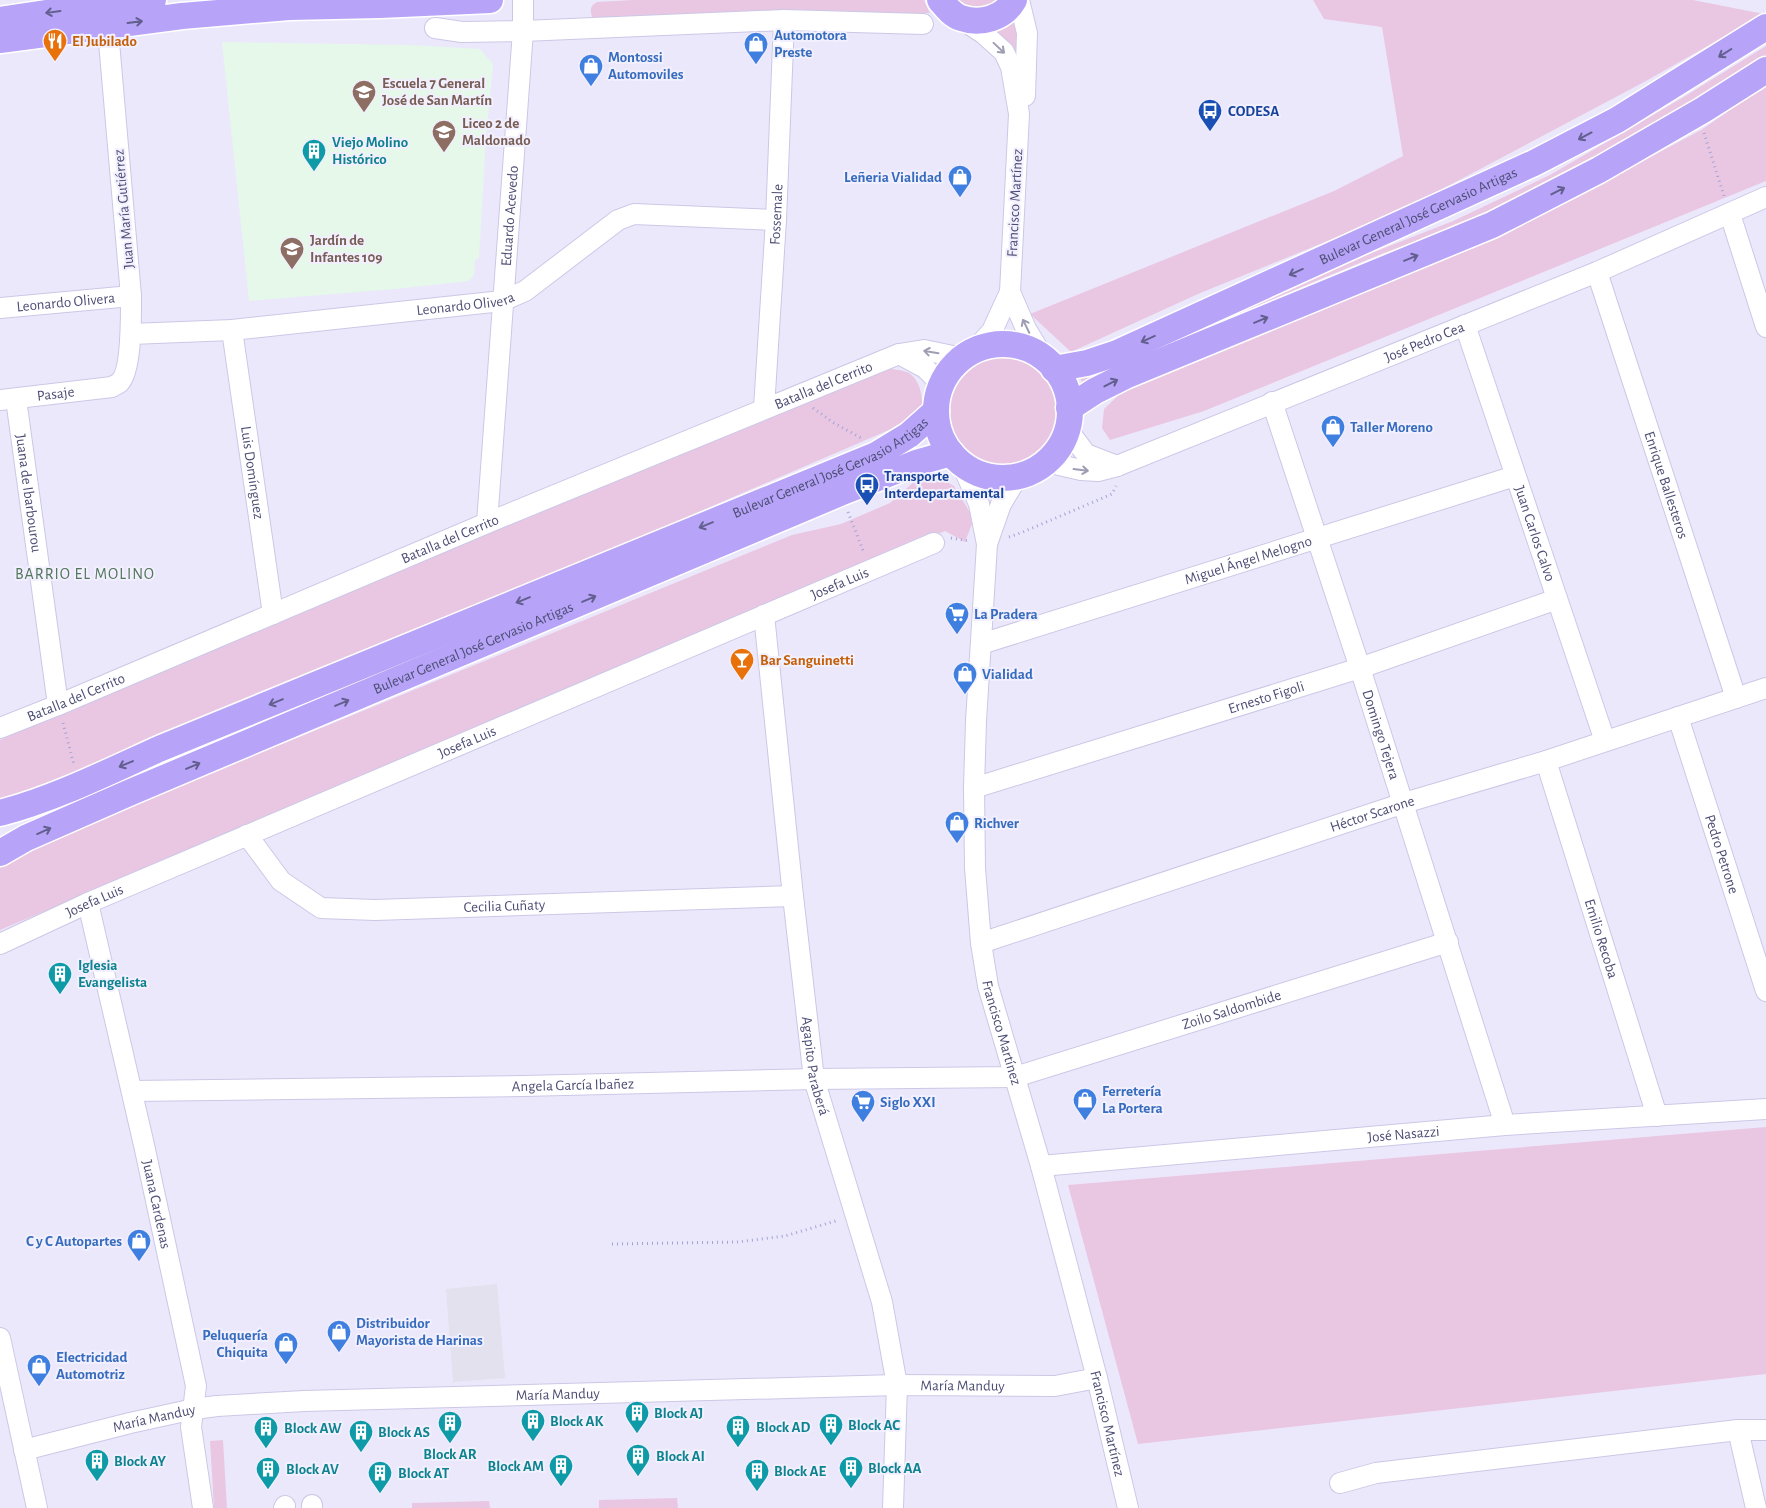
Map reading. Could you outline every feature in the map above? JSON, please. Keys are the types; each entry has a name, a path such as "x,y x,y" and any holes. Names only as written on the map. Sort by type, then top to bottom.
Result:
{"main road":[{"path":"0,20 95,11 153,0"},
{"path":"0,40 95,11 182,16 289,7 490,0"},
{"path":"940,0 960,18 974,21 988,20 1000,15 1011,6 1014,0"},
{"name":"Bulevar General José Gervasio Artigas","path":"1049,364 1087,363 1117,353 1534,163 1617,120 1766,27"},
{"name":"Bulevar General José Gervasio Artigas","path":"1068,419 1095,391 1125,376 1492,224 1600,170 1698,113 1766,70"},
{"path":"1003,344 1018,346 1032,351 1049,364 1062,381 1067,394 1068,419 1059,447 1046,462 1032,471 1018,476 1003,478 974,472 956,459 940,434 936,411 937,397 950,370 968,354 988,346 1003,344"},
{"name":"Bulevar General José Gervasio Artigas","path":"0,813 17,809 79,784 884,450 909,435 936,411"},
{"name":"Bulevar General José Gervasio Artigas","path":"0,853 26,838 131,792 840,493 916,463 956,459"}],"street":[{"name":"Eduardo Acevedo","path":"487,524 523,31 523,0"},
{"name":"Francisco Martínez","path":"1019,114 1025,97 1027,45 1027,33 1020,0"},
{"name":"Juan María Gutiérrez","path":"95,11 109,42 131,296 131,334 126,370 120,383 112,387"},
{"name":"Francisco Martínez","path":"960,18 984,34 1004,52 1011,68 1019,114 1010,292 992,331 968,354"},
{"path":"435,28 462,32 523,31 784,20 923,24"},
{"name":"Fossemale","path":"764,408 776,220 784,20"},
{"name":"José Pedro Cea","path":"1046,462 1081,470 1098,471 1124,464 1272,402 1597,272 1766,197"},
{"name":"Leonardo Olivera","path":"131,334 232,330 502,301 525,291 618,220 634,214 776,220"},
{"path":"1730,214 1766,328"},
{"name":"Enrique Ballesteros","path":"1597,272 1736,698"},
{"name":"Francisco Martínez","path":"1010,292 1026,329 1049,364"},
{"name":"Leonardo Olivera","path":"0,308 131,296"},
{"name":"Juan Carlos Calvo","path":"1465,325 1605,741"},
{"name":"Luis Domínguez","path":"232,330 272,614"},
{"name":"Batalla del Cerrito","path":"0,728 764,408 899,354 924,350 968,354"},
{"path":"899,354 925,368 942,384"},
{"name":"Pasaje","path":"8,399 112,387"},
{"name":"Juana de Ibarbourou","path":"8,399 58,705"},
{"name":"Domingo Tejera","path":"1272,402 1404,803 1505,1125"},
{"path":"1068,419 1086,454 1124,464"},
{"name":"Francisco Martínez","path":"956,459 979,504 987,544 976,722 974,788 975,868 981,943 988,986 1041,1166 1097,1378 1128,1508"},
{"name":"Francisco Martínez","path":"987,544 1002,504 1018,476"},
{"name":"Miguel Ángel Melogno","path":"981,644 1515,476"},
{"name":"Josefa Luis","path":"0,944 88,902 934,543"},
{"name":"Ernesto Figoli","path":"974,788 1360,668 1557,599"},
{"name":"Agapito Paraberá","path":"764,615 814,1079 882,1302 897,1385 893,1508"},
{"name":"Héctor Scarone","path":"981,943 1404,803 1546,761 1766,688"},
{"name":"Pedro Petrone","path":"1678,717 1766,991"},
{"name":"Emilio Recoba","path":"1546,761 1657,1116"},
{"name":"Cecilia Cuñaty","path":"247,835 280,881 321,908 385,910 793,896"},
{"name":"Juana Cardenas","path":"88,902 132,1091 196,1386 191,1427 203,1508"},
{"name":"Zoilo Saldombide","path":"1015,1076 1448,942"},
{"name":"Angela García Ibañez","path":"132,1091 1015,1076"},
{"name":"José Nasazzi","path":"1041,1166 1505,1125 1766,1109"},
{"path":"0,1338 37,1508"},
{"name":"María Manduy","path":"24,1450 194,1409 304,1400 897,1385 1055,1386 1097,1378"},
{"path":"1340,1483 1376,1474 1738,1430 1766,1430"},
{"path":"1738,1430 1756,1508"}],"path":[{"path":"1698,113 1730,214"},
{"path":"798,394 834,423 884,450"},
{"path":"934,543 947,537 987,544 1023,532 1112,494 1124,464"},
{"path":"840,493 871,570"},
{"path":"58,705 79,784"},
{"path":"612,1244 746,1241 785,1236 855,1215"}],"shaded area":[{"path":"633,0 924,0 930,13 598,21 592,17 591,8 597,2"},
{"path":"950,0 1002,0 981,13"},
{"path":"1313,0 1693,0 1764,14 1646,81 1401,211 1198,294 1071,352 1030,314 1334,191 1403,156 1382,27 1324,19"},
{"path":"1017,13 1018,61 992,29"},
{"path":"222,42 410,45 480,49 493,64 486,136 479,258 475,260 474,275 469,281 249,301"},
{"path":"1766,46 1766,56 1614,147 1536,189 1446,230 1384,253 1271,300 1084,385 1078,375 1249,301 1453,221 1550,175 1682,98"},
{"path":"1766,85 1766,181 1204,411 1110,440 1102,428 1104,409 1123,391 1511,231 1701,130"},
{"path":"1003,355 1025,359 1044,371 1056,390 1060,412 1056,434 1044,453 1025,465 1003,469 981,465 962,453 950,434 946,412 950,390 962,371 981,359"},
{"path":"881,368 909,373 916,380 920,389 922,408 896,427 448,620 0,804 0,740 277,621"},
{"path":"937,476 954,486 974,519 965,542 945,531 0,930 0,868 45,841 792,535 841,524 890,503 917,479"},
{"path":"1766,1127 1766,1374 1138,1444 1068,1185"},
{"path":"497,1284 505,1378 453,1382 446,1289"},
{"path":"223,1440 227,1508 214,1508 210,1441"},
{"path":"677,1498 678,1508 599,1508 599,1500"},
{"path":"489,1501 490,1508 412,1508 412,1503"}],"place":[{"name":"El Jubilado","path":"55,62"},
{"name":"Automotora Preste","path":"756,65"},
{"name":"Montossi Automoviles","path":"591,87"},
{"name":"Escuela 7 General José de San Martín","path":"364,113"},
{"name":"CODESA","path":"1210,132"},
{"name":"Liceo 2 de Maldonado","path":"444,153"},
{"name":"Viejo Molino Histórico","path":"314,172"},
{"name":"Leñeria Vialidad","path":"960,198"},
{"name":"Jardín de Infantes 109","path":"292,270"},
{"name":"Taller Moreno","path":"1333,448"},
{"name":"Transporte Interdepartamental","path":"867,506"},
{"name":"La Pradera","path":"957,635"},
{"name":"Bar Sanguinetti","path":"742,681"},
{"name":"Vialidad","path":"965,695"},
{"name":"Richver","path":"957,844"},
{"name":"Iglesia Evangelista","path":"60,995"},
{"name":"Ferretería La Portera","path":"1085,1121"},
{"name":"Siglo XXI","path":"863,1123"},
{"name":"C y C Autopartes","path":"139,1262"},
{"name":"Distribuidor Mayorista de Harinas","path":"339,1353"},
{"name":"Peluquería Chiquita","path":"286,1365"},
{"name":"Electricidad Automotriz","path":"39,1387"},
{"name":"Block AJ","path":"637,1434"},
{"name":"Block AK","path":"533,1442"},
{"name":"Block AR","path":"450,1444"},
{"name":"Block AC","path":"831,1446"},
{"name":"Block AD","path":"738,1448"},
{"name":"Block AW","path":"266,1449"},
{"name":"Block AS","path":"361,1453"},
{"name":"Block AI","path":"638,1477"},
{"name":"Block AY","path":"97,1482"},
{"name":"Block AM","path":"561,1487"},
{"name":"Block AA","path":"851,1489"},
{"name":"Block AV","path":"268,1490"},
{"name":"Block AE","path":"757,1492"},
{"name":"Block AT","path":"380,1494"}],"district":[{"name":"BARRIO EL MOLINO","path":"85,574"}]}
